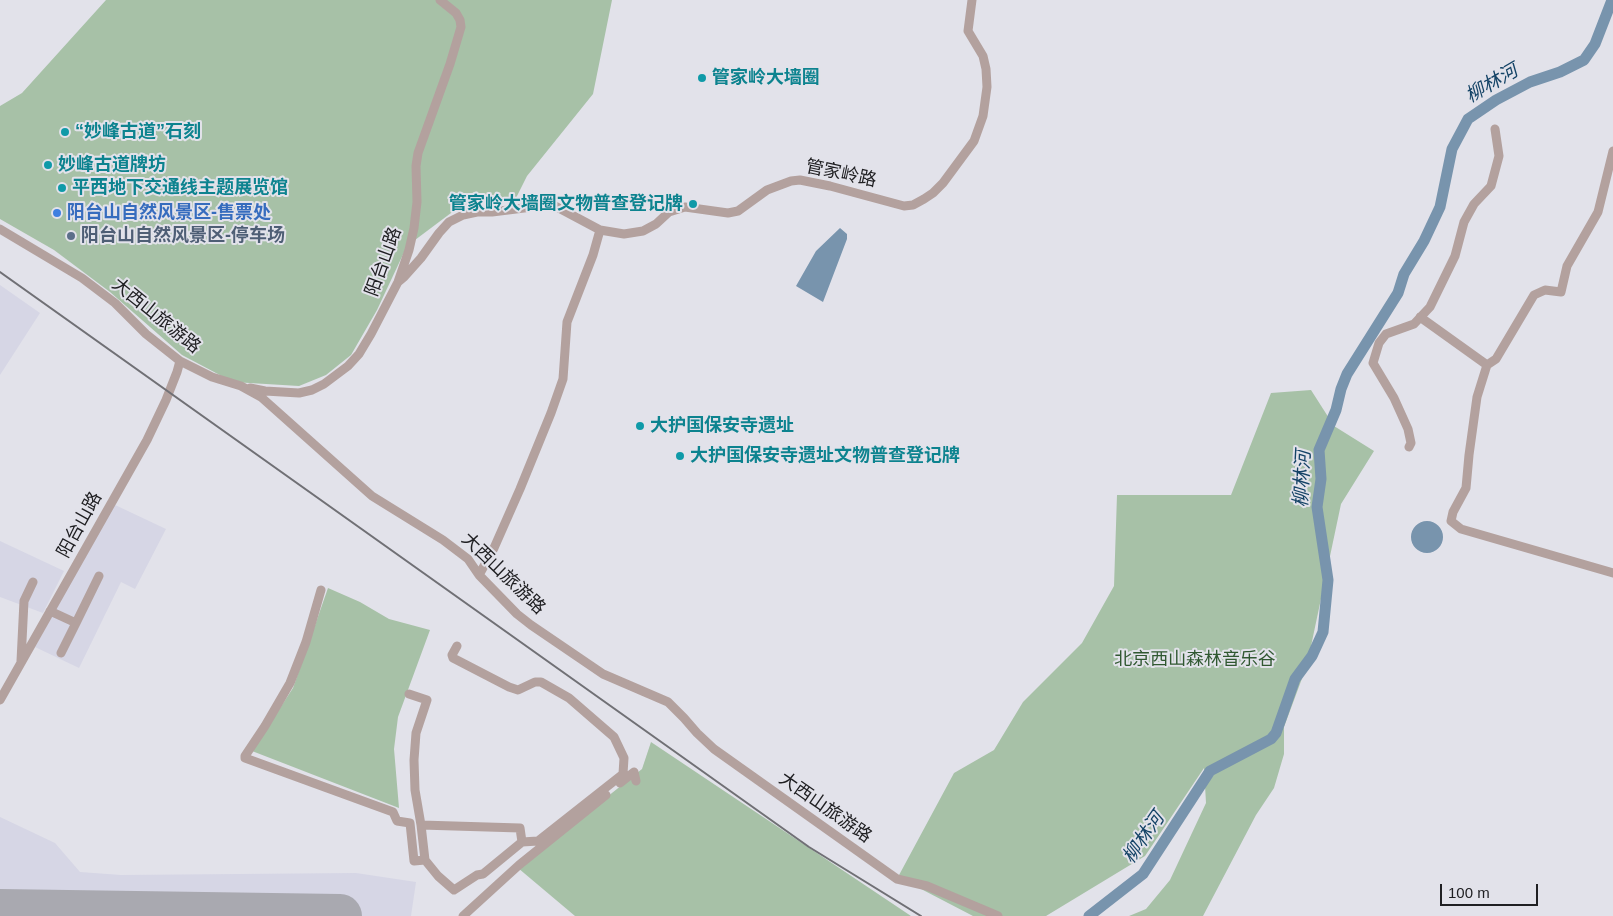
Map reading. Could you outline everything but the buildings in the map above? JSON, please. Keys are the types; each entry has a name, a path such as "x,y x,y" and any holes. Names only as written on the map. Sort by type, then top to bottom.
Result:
{"street":[{"name":"阳台山路","path":"241,386 265,392 286,393 312,390 324,384 348,366 359,354 398,282 414,228 417,202 416,166 418,153 450,64 460,27 460,20 456,13 440,0"},
{"name":"管家岭路","path":"398,282 421,258 449,222 463,215 477,212 492,212 548,204 600,230 624,234 643,231 656,224 669,212 685,207 728,213 738,211 767,190 800,180 904,206 913,204 929,196 943,183 974,141 983,113 987,87 986,69 983,56 968,30 972,0"},
{"path":"1409,447 1411,443 1408,429 1394,398 1373,363 1379,343 1386,334 1414,324 1430,307 1455,256 1464,222 1474,204 1490,186 1499,156 1495,129"},
{"path":"1613,151 1598,212 1567,266 1561,292 1545,290 1534,295 1496,360 1487,366 1477,397 1466,488 1453,512 1451,521 1461,529 1613,573"},
{"name":"大西山旅游路","path":"0,229 89,283 115,303 146,334 180,361 212,377 241,386 261,397 372,496 458,550 468,559 479,575 517,614 531,625 603,674 668,702 714,749 897,879 927,886 998,916"},
{"path":"479,575 505,523 551,413 563,379 566,322 593,255 600,230"},
{"path":"1420,317 1487,366"},
{"name":"阳台山路","path":"0,700 147,440 166,400 180,361"},
{"path":"276,412 278,401 286,393"},
{"path":"61,653 99,576"},
{"path":"20,664 24,601 33,582"},
{"path":"321,590 306,642 290,682 265,726 244,756 245,758 392,812 398,821 410,823 414,861 425,860"},
{"path":"50,611 76,623"},
{"path":"408,694 427,700 416,733 414,760 415,790 425,860 438,876 454,890 477,875 482,874 522,842 538,841 623,774 624,758 614,737 569,698 541,682 535,682 518,690 509,687 453,658 452,655 456,646"},
{"path":"463,916 519,865 634,772 636,781"},
{"path":"421,825 520,828 522,842"}],"shaded area":[{"path":"0,285 40,313 0,375"},
{"path":"113,504 166,529 135,589 121,582 79,668 35,647"},
{"path":"0,541 64,571 43,613 0,597"},
{"path":"0,817 55,843 80,872 121,875 356,873 416,882 411,916 0,916"}],"green space":[{"path":"106,0 612,0 593,94 527,176 516,198 459,207 407,246 377,310 351,355 326,375 299,386 233,382 182,355 110,292 54,250 0,219 0,106 22,93"},
{"name":"北京西山森林音乐谷","path":"1311,390 1334,426 1374,451 1341,504 1307,665 1284,727 1284,754 1274,788 1256,815 1203,916 1129,916 1146,909 1170,880 1206,803 1204,768 1145,856 1046,916 973,916 898,877 954,773 994,750 1023,702 1082,643 1114,586 1117,495 1231,495 1271,393"},
{"path":"328,588 360,602 389,619 430,630 398,717 394,749 399,808 252,751 293,688"},
{"path":"651,742 911,916 575,916 518,868 642,769"}],"water":[{"path":"840,228 847,234 847,239 823,302 796,286 816,251"},
{"path":"1427,521 1438,526 1443,537 1438,548 1427,553 1416,548 1411,537 1416,526"}],"waterway":[{"name":"柳林河","path":"1089,916 1143,874 1210,771 1271,739 1276,733 1295,679 1312,656 1323,632 1328,580 1317,507 1321,479 1319,450 1336,410 1347,374 1398,293 1404,274 1424,241 1440,207 1452,149 1468,119 1496,100 1530,82 1560,72 1584,60 1595,44 1612,0"}],"runway":[{"path":"0,911 340,916"}],"railway":[{"path":"0,272 809,847 921,916"}],"place":[{"name":"管家岭大墙圈","path":"702,78"},
{"name":"“妙峰古道”石刻","path":"65,132"},
{"name":"妙峰古道牌坊","path":"48,165"},
{"name":"平西地下交通线主题展览馆","path":"62,188"},
{"name":"管家岭大墙圈文物普查登记牌","path":"693,204"},
{"name":"阳台山自然风景区-售票处","path":"57,213"},
{"name":"阳台山自然风景区-停车场","path":"71,236"},
{"name":"大护国保安寺遗址","path":"640,426"},
{"name":"大护国保安寺遗址文物普查登记牌","path":"680,456"}]}
